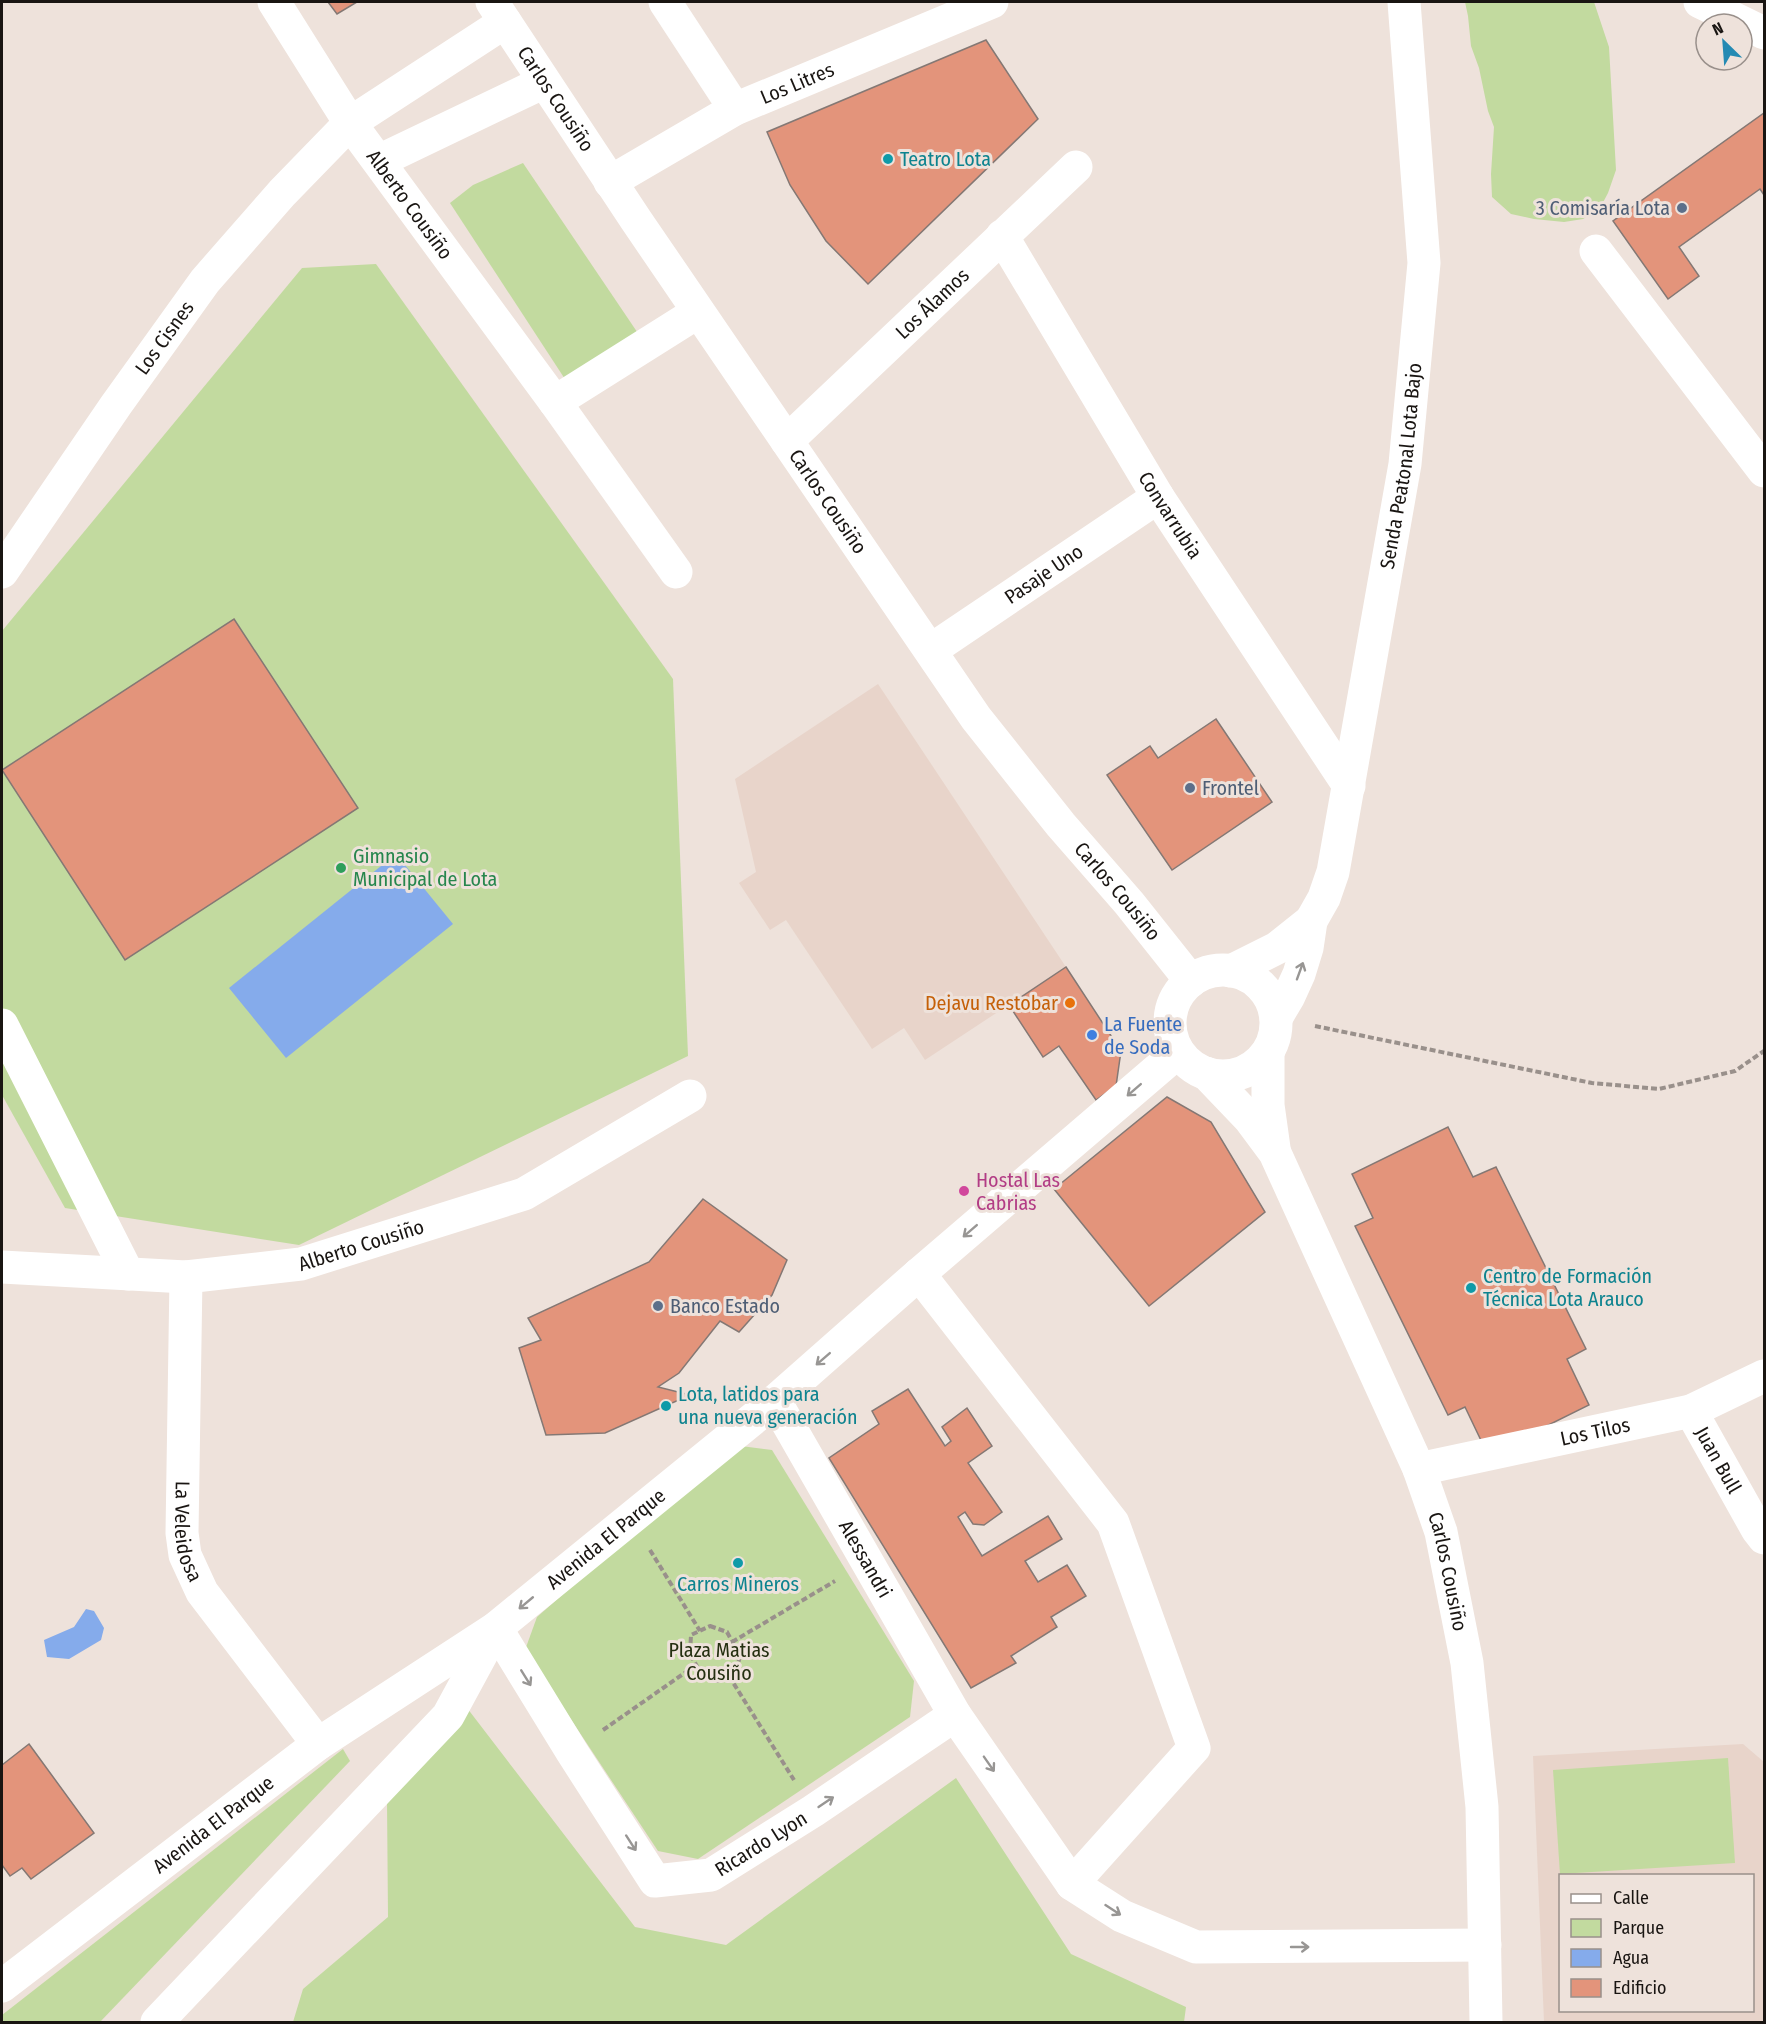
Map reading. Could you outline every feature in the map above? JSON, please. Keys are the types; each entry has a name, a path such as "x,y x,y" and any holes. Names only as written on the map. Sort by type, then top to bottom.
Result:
{"street":[{"name":"Alberto Cousiño","path":"274,2 350,123 555,402 676,572"},
{"path":"665,2 735,109"},
{"name":"Los Litres","path":"610,182 735,109 992,2"},
{"name":"Senda Peatonal Lota Bajo","path":"1276,1018 1299,974 1307,948 1311,921 1324,898 1333,872 1405,464 1424,263 1404,2"},
{"path":"1700,2 1764,33"},
{"name":"Los Cisnes","path":"2,572 116,405 205,281 282,193 350,123 498,12"},
{"name":"Carlos Cousiño","path":"498,12 698,312 976,718 1060,825 1129,903 1191,981"},
{"path":"379,161 544,82"},
{"name":"Los Álamos","path":"787,441 1076,167"},
{"name":"Convarrubia","path":"1002,236 1158,497 1349,786"},
{"path":"1596,251 1764,471"},
{"path":"555,402 698,312"},
{"name":"Pasaje Uno","path":"931,650 1158,497"},
{"name":"Senda Peatonal Lota Bajo","path":"1231,971 1277,948 1311,921"},
{"path":"1217,970 1231,971 1244,974 1266,992 1273,1004 1276,1018 1274,1041 1268,1052 1251,1068 1240,1073 1217,1076 1195,1068 1178,1052 1171,1034 1171,1014 1178,996 1191,981 1217,970"},
{"path":"2,1025 128,1274"},
{"name":"Avenida El Parque","path":"3,1981 318,1743 496,1628 775,1401 1178,1052"},
{"name":"Carlos Cousiño","path":"1268,1052 1268,1106 1275,1153"},
{"name":"Carlos Cousiño","path":"1206,1073 1249,1118 1275,1153 1419,1469 1441,1532 1467,1663 1482,1807 1486,2022"},
{"name":"Alberto Cousiño","path":"2,1267 186,1277 301,1264 524,1194 690,1096"},
{"path":"919,1274 1113,1523 1194,1749 1072,1884 1122,1916 1196,1947 1485,1945"},
{"name":"La Veleidosa","path":"186,1277 182,1533 185,1555 202,1592 318,1743"},
{"name":"Los Tilos","path":"1419,1469 1691,1411 1764,1376"},
{"name":"Alessandri","path":"775,1401 955,1715 1072,1884"},
{"name":"Juan Bull","path":"1691,1411 1764,1538"},
{"path":"158,2022 448,1716 496,1628"},
{"name":"Ricardo Lyon","path":"496,1628 655,1881 711,1875 813,1811 955,1715"}],"path":[{"path":"1276,1018 1592,1083 1659,1089 1735,1071 1764,1051"},
{"path":"630,1518 700,1631"},
{"path":"732,1642 866,1563"},
{"path":"710,1626 727,1632 732,1642 740,1656 736,1672 718,1681 703,1677 690,1654 691,1635 710,1626"},
{"path":"572,1752 696,1665"},
{"path":"729,1677 813,1811"}],"shaded area":[{"path":"878,684 1066,967 925,1060 904,1028 872,1049 786,920 770,930 739,883 756,872 735,779"},
{"path":"1743,1744 1764,1762 1764,2022 1544,2022 1533,1756"}],"green space":[{"path":"1465,2 1594,2 1609,47 1616,170 1599,210 1583,219 1564,222 1534,219 1511,214 1492,197 1494,127 1471,46"},
{"path":"523,163 652,354 576,396 450,203 473,185"},
{"name":"Gimnasio Municipal de Lota","path":"376,264 673,679 688,1056 299,1245 65,1208 2,1095 2,631 302,268"},
{"name":"Plaza Matias Cousiño","path":"733,1445 772,1450 914,1681 910,1717 698,1859 658,1851 525,1650 537,1617"},
{"path":"464,1704 635,1927 726,1945 956,1778 1071,1954 1186,2007 1184,2022 293,2022 303,1989 388,1917 387,1801"},
{"path":"343,1749 350,1761 100,2022 2,2022 2,2015"},
{"path":"1728,1758 1735,1863 1560,1874 1553,1770"}],"water":[{"path":"396,854 453,924 286,1058 229,988"},
{"path":"86,1609 94,1611 104,1628 101,1640 69,1659 47,1657 44,1640 74,1627"}],"building":[{"path":"328,2 357,2 337,14"},
{"name":"Teatro Lota","path":"986,40 1038,119 868,284 826,241 790,185 767,132"},
{"name":"3 Comisaría Lota","path":"1764,113 1764,195 1760,189 1679,247 1699,276 1668,299 1613,221"},
{"path":"234,619 358,808 125,960 2,770"},
{"name":"Frontel","path":"1216,719 1272,802 1172,870 1107,775 1150,746 1158,758"},
{"path":"1066,967 1121,1051 1116,1086 1096,1100 1059,1046 1043,1057 1009,1005"},
{"path":"1167,1097 1211,1122 1265,1212 1149,1306 1054,1189"},
{"name":"Centro de Formación Técnica Lota Arauco","path":"1448,1127 1473,1177 1496,1167 1586,1349 1567,1359 1589,1405 1488,1455 1465,1407 1448,1415 1355,1226 1373,1218 1352,1174"},
{"name":"Banco Estado","path":"703,1199 787,1260 772,1295 739,1332 720,1321 679,1373 658,1387 690,1395 605,1433 546,1435 519,1348 541,1340 528,1318 649,1262"},
{"path":"908,1389 945,1446 951,1441 942,1427 967,1408 992,1446 968,1463 1002,1512 984,1525 973,1524 965,1512 958,1517 982,1556 1048,1516 1062,1539 1025,1561 1038,1582 1067,1565 1086,1596 1051,1617 1057,1627 1011,1656 1016,1663 971,1688 829,1458 879,1424 872,1411"},
{"path":"29,1744 94,1833 31,1879 22,1868 10,1876 2,1865 2,1765"}],"place":[{"name":"Teatro Lota","path":"888,159"},
{"name":"3 Comisaría Lota","path":"1682,208"},
{"name":"Frontel","path":"1190,788"},
{"name":"Gimnasio Municipal de Lota","path":"341,868"},
{"name":"Dejavu Restobar","path":"1070,1003"},
{"name":"La Fuente de Soda","path":"1092,1035"},
{"name":"Hostal Las Cabrias","path":"964,1191"},
{"name":"Centro de Formación Técnica Lota Arauco","path":"1471,1288"},
{"name":"Banco Estado","path":"658,1306"},
{"name":"Lota, latidos para una nueva generación","path":"666,1406"},
{"name":"Carros Mineros","path":"738,1563"}]}
